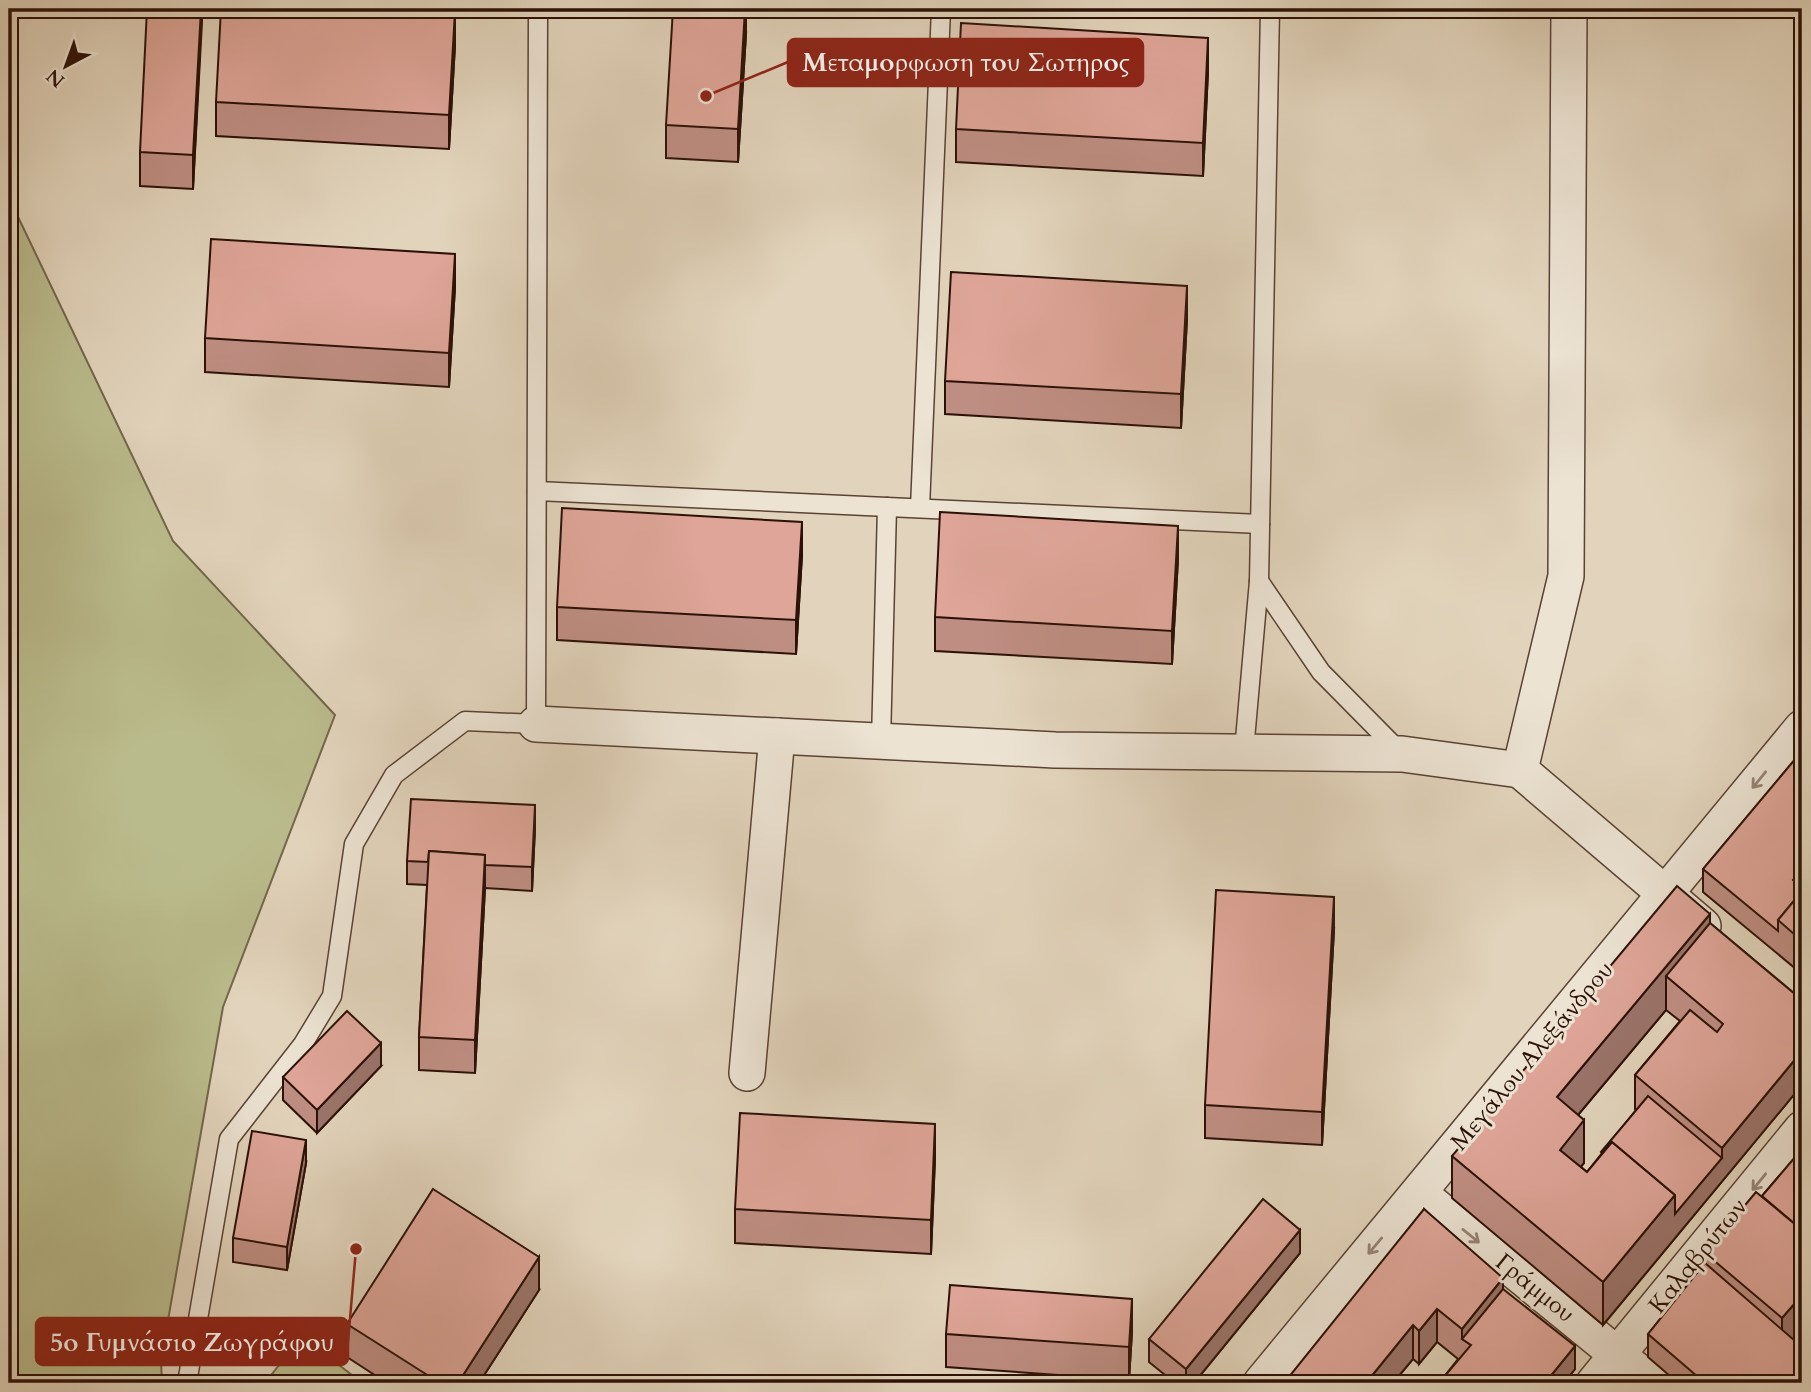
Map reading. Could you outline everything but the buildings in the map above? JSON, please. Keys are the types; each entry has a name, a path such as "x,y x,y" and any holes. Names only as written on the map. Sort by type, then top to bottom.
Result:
{"street":[{"path":"1520,770 1566,576 1569,9"},
{"path":"536,724 1055,750 1402,754 1520,770 1728,947"},
{"name":"Μεγάλου Αλεξάνδρου","path":"1261,1383 1802,728"},
{"path":"747,1073 777,736"},
{"name":"Καλαβρύτων","path":"1594,1383 1802,1129"},
{"name":"Γράμμου","path":"1419,1193 1652,1383"}],"lane":[{"path":"187,1383 229,1139 303,1044 332,996 354,844 394,775 465,721 536,724 538,9"},
{"path":"920,508 941,9"},
{"path":"1244,751 1259,581 1270,9"},
{"path":"537,491 1260,524"},
{"path":"881,741 887,507"},
{"path":"1259,581 1321,672 1402,754"}],"green space":[{"path":"9,198 173,541 335,715 223,1007 161,1360 162,1383 9,1383"},
{"path":"302,1336 362,1383 265,1383"}],"place":[{"name":"Μεταμορφωση του Σωτηρος","path":"706,96"},
{"name":"5ο Γυμνάσιο Ζωγράφου","path":"356,1249"}]}
